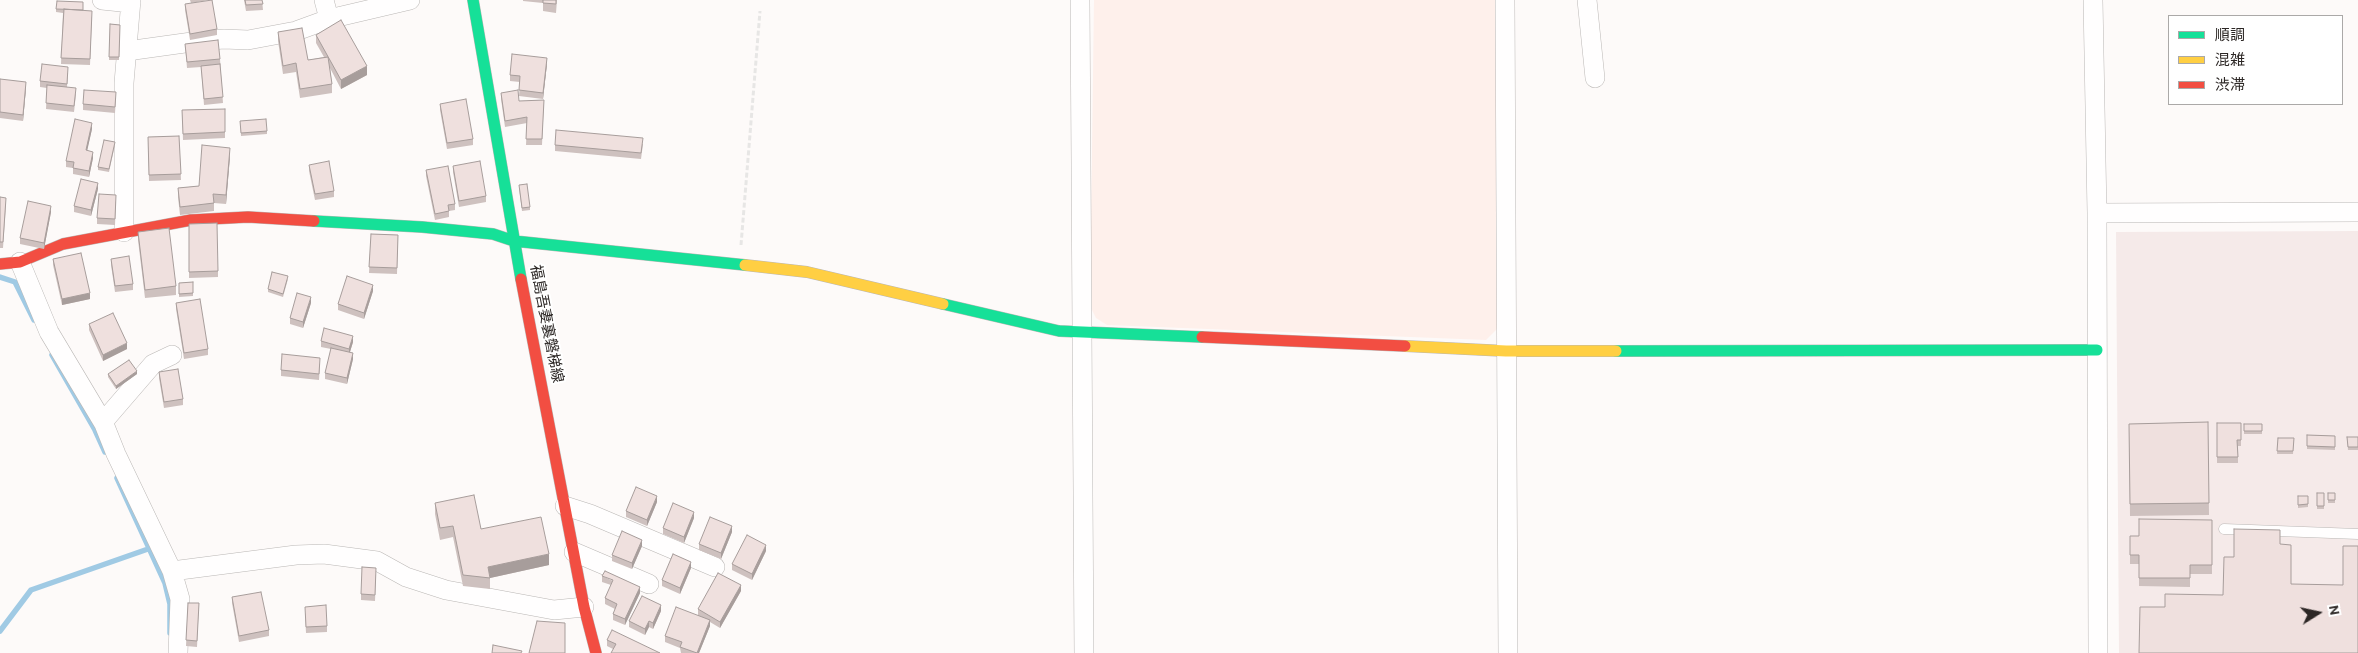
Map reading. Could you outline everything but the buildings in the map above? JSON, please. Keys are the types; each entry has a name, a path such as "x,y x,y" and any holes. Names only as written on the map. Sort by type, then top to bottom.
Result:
{"street":[{"path":"102,0 131,2 124,83 124,232"},
{"path":"324,0 329,19"},
{"path":"127,51 224,38 248,40 296,31 329,19 410,0"},
{"name":"福島吾妻裏磐梯線","path":"473,0 514,242 584,606 596,653"},
{"path":"1080,0 1084,653"},
{"path":"1505,0 1508,653"},
{"path":"1587,0 1594,78"},
{"path":"2093,0 2097,213 2098,653"},
{"path":"2097,213 2358,212"},
{"path":"0,264 20,262 63,244 124,232 191,220 248,217 422,227 493,234 514,242 807,272 1059,331 1506,351 2097,350"},
{"path":"20,262 49,332 103,422 172,571 180,600 178,653"},
{"path":"103,422 153,364 172,355"},
{"path":"565,506 590,514 715,567"},
{"path":"574,552 649,584"},
{"path":"172,571 296,555 324,554 377,561 406,577 446,590 554,610 584,606"}],"lane":[{"path":"2224,529 2358,534"}],"path":[{"path":"739,265 760,12"}],"shaded area":[{"path":"1094,0 1497,0 1499,327 1486,340 1107,325 1096,318 1090,306"},
{"path":"2358,231 2358,653 2119,653 2116,232"}],"waterway":[{"path":"0,277 15,282 34,320"},
{"path":"52,355 95,430 105,452"},
{"path":"117,478 165,583 170,604 170,633"},
{"path":"0,631 31,590 148,549"}],"traffic: fast":[{"path":"473,0 521,279"},
{"path":"314,221 422,227 493,234 514,241 745,265"},
{"path":"943,304 1059,331 1202,337"},
{"path":"1616,351 2097,350"}],"traffic: slow":[{"path":"745,265 807,272 943,304"},
{"path":"1405,346 1506,351 1616,351"}],"traffic: jam":[{"path":"0,264 20,262 63,244 191,220 248,217 314,221"},
{"path":"521,279 584,607 596,653"},
{"path":"1202,337 1405,346"}]}
